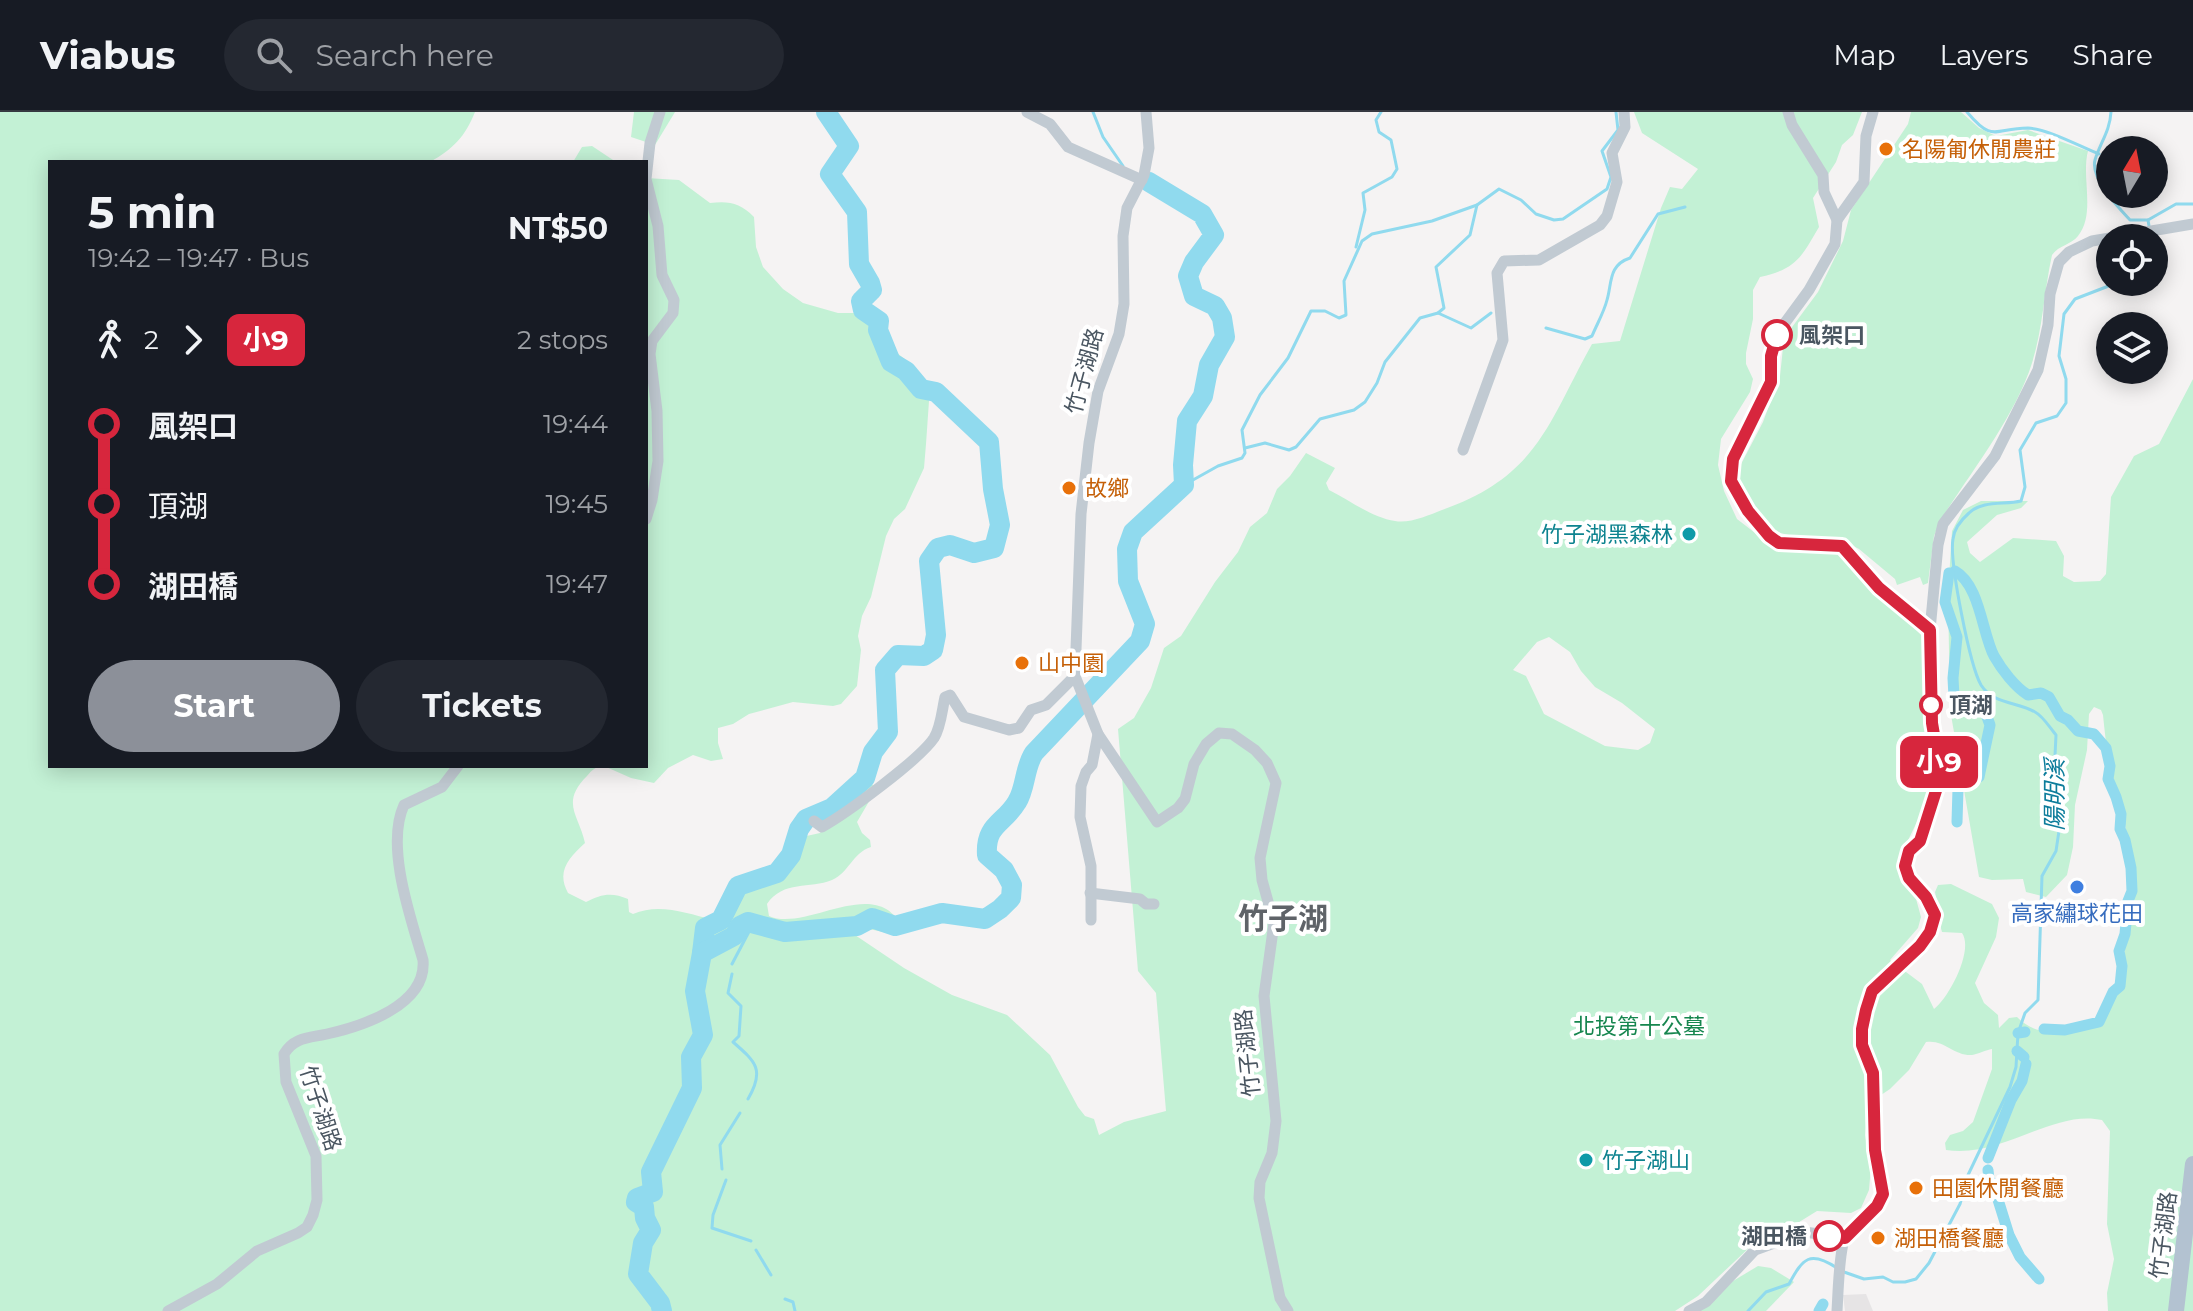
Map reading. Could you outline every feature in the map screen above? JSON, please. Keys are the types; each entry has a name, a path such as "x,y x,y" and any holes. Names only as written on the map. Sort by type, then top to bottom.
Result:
{"main road":[{"name":"竹子湖路","path":"2176,1311 2193,1164"}],"street":[{"path":"648,161 660,112"},
{"path":"1027,112 1050,124 1068,147 1142,180"},
{"name":"竹子湖路","path":"1146,112 1149,148 1142,180 1127,208 1123,236 1124,304 1119,334 1098,391 1089,443 1081,514 1075,676 1098,734 1157,822 1178,808 1185,799 1194,764 1206,744 1219,733 1232,734 1255,750 1267,763 1276,783 1260,858 1262,880 1274,923 1264,996 1276,1121 1272,1153 1260,1182 1259,1198 1280,1298 1288,1311"},
{"path":"1463,450 1503,340 1497,273 1504,261 1539,260 1600,225 1607,216 1617,182 1612,153 1625,127 1624,112"},
{"path":"1788,112 1792,125 1823,175 1824,192 1837,220 1835,244 1809,290 1779,331 1771,356 1771,382 1733,459 1731,481 1748,511 1769,536 1779,543 1842,546 1879,588 1930,630"},
{"path":"1837,220 1864,182 1866,136 1873,112"},
{"path":"648,187 658,226 662,275 674,300 673,313 652,341 650,354 657,411 658,461 648,513"},
{"path":"1837,1311 1845,1238 1877,1206 1883,1194 1875,1150 1873,1073 1862,1045 1866,1010 1872,991 1920,946 1930,932 1935,915 1926,897 1909,878 1905,866 1909,851 1920,841 1941,775 1932,723 1930,630 1938,545 1943,524 1995,456 2038,370 2048,325 2050,294 2059,262 2069,252 2092,241 2193,224"},
{"path":"814,821 822,827 841,816 926,748 938,731 945,697 950,695 964,717 1009,730 1019,728 1031,710 1046,705 1075,676"},
{"path":"1091,920 1091,866 1080,817 1081,786 1092,765 1098,734"},
{"name":"竹子湖路","path":"168,1311 217,1284 257,1251 287,1240 307,1227 317,1200 316,1156 286,1082 284,1054 294,1042 375,1017 412,995 420,984 424,972 423,960 399,871 400,818 404,805 442,787 456,768"},
{"path":"1090,893 1140,899 1146,904 1154,904"},
{"path":"1689,1311 1706,1302 1755,1250 1805,1232 1845,1238"},
{"path":"1278,1311 1280,1298"}],"shaded area":[{"path":"1866,1294 1873,1311 1845,1311 1843,1295"}],"green space":[{"name":"北投第十公墓","path":"0,112 475,112 457,142 433,160 48,160 48,768 596,768 574,794 574,809 585,843 566,865 563,878 568,893 586,902 597,897 617,895 628,899 629,912 633,914 663,909 713,920 719,919 736,883 775,868 793,839 820,833 857,789 869,783 873,785 874,793 857,822 870,840 871,847 859,854 843,873 832,880 789,888 773,896 767,904 769,916 785,919 802,917 859,904 876,905 891,913 903,929 900,933 858,928 855,935 952,995 1007,1015 1050,1055 1078,1107 1085,1116 1094,1119 1099,1135 1124,1122 1166,1111 1156,993 1138,971 1118,729 1134,718 1151,688 1164,648 1181,636 1238,552 1250,527 1267,513 1277,489 1306,453 1335,468 1326,483 1329,490 1378,516 1401,522 1425,516 1474,496 1500,481 1520,463 1551,422 1592,344 1620,341 1670,187 1682,189 1698,169 1642,133 1634,112 1862,112 1853,135 1842,145 1836,162 1813,198 1819,227 1807,247 1790,266 1760,277 1753,290 1753,319 1746,364 1753,379 1750,392 1721,439 1718,465 1724,491 1737,519 1776,549 1817,549 1843,556 1874,592 1923,637 1927,726 1935,774 1927,801 1899,859 1905,885 1915,895 1921,917 1918,928 1890,960 1922,984 1934,1009 1953,985 1965,950 1962,933 1942,932 1935,892 1938,885 1951,884 1992,904 1999,918 1996,937 1975,983 1984,1003 1998,1015 1999,1028 2009,1018 2017,1017 2030,1027 2050,1031 2084,1027 2098,1021 2112,1001 2119,979 2127,924 2125,822 2110,768 2103,715 2101,710 2094,707 2089,714 2087,750 2075,805 2073,847 2067,875 2046,897 2026,892 2023,879 1992,880 1979,877 1950,709 1948,594 1952,531 1963,510 1981,501 2028,501 2021,508 1997,515 1967,542 1970,553 1980,562 2013,538 2056,541 2064,556 2063,576 2074,582 2100,581 2106,574 2111,497 2134,456 2159,444 2193,379 2193,1311 2108,1311 2107,1293 2114,1259 2107,1224 2110,1131 2102,1120 2083,1118 2065,1121 1987,1148 1946,1150 1945,1143 1950,1135 1963,1131 1973,1122 1992,1069 1992,1049 1966,1055 1938,1043 1926,1042 1909,1070 1890,1089 1869,1103 1865,1135 1871,1166 1869,1190 1861,1208 1851,1213 1817,1211 1783,1232 1751,1246 1698,1296 1675,1311 0,1311","holes":["1549,637 1570,652 1595,687 1655,729 1650,743 1638,750 1605,746 1544,714 1526,676 1513,670 1537,642"]},
{"path":"634,112 675,112 655,145 631,137"},
{"path":"1911,112 1961,112 1979,128 1996,136 2028,130 2088,151 2087,206 2078,236 2052,255 2032,363 2015,404 1940,521 1934,536 1928,583 1923,585 1920,577 1897,585 1895,579 1859,549 1837,538 1795,537 1777,532 1768,525 1738,485 1738,470 1763,422 1780,376 1784,338 1818,292 1843,241 1851,210 1908,124"},
{"path":"592,146 613,160 574,160 582,147"},
{"path":"648,178 679,180 710,203 734,204 749,212 754,217 756,247 763,267 783,289 803,303 838,313 858,313 871,320 896,352 923,378 929,401 924,468 905,509 894,519 886,536 871,597 862,616 858,636 861,650 857,686 841,704 793,702 749,714 733,724 718,728 723,759 711,761 693,755 668,768 654,783 631,778 608,768 648,768"},
{"path":"1758,1266 1771,1268 1794,1282 1766,1311 1700,1311 1733,1281"}],"waterway":[{"path":"702,953 705,928 721,920 738,886 777,873 791,855 799,829 806,819 832,808 865,778 873,752 888,732 885,670 898,655 924,656 933,650 936,635 929,561 938,548 950,545 974,553 994,548 1000,525 989,442 936,392 921,389 906,371 891,362 878,330 879,321 863,310 861,301 872,290 859,264 857,212 830,174 849,146 826,112"},
{"path":"1093,112 1103,137 1123,166"},
{"path":"1356,247 1365,210 1363,193 1392,177 1397,169 1391,140 1379,132 1376,120 1381,112"},
{"path":"1184,485 1218,466 1242,458 1245,453 1242,430 1260,395 1288,358 1311,311 1325,311 1339,318 1346,315 1344,281 1362,241 1372,234 1432,221 1477,205 1499,189 1521,200 1536,214 1554,220 1563,219 1607,189 1611,177 1602,151 1618,130 1616,112"},
{"path":"1967,112 1989,131 2036,129 2096,153"},
{"path":"2111,112 2095,160 2097,175 2106,192 2130,220 2148,220"},
{"path":"662,1311 660,1303 638,1274 643,1243 651,1230 644,1207 636,1202 637,1198 653,1192 651,1172 692,1088 691,1057 703,1035 695,991 702,953 734,936 740,926 748,922 785,932 857,926 872,918 895,926 942,913 985,919 1000,909 1011,898 1012,885 1004,870 987,855 992,830 1017,802 1034,753 1140,641 1145,624 1128,581 1127,549 1133,532 1184,485 1187,421 1203,396 1209,365 1225,337 1222,318 1215,306 1194,296 1188,276 1194,262 1214,235 1202,214 1149,182"},
{"name":"陽明溪","path":"2149,224 2148,220 2176,204 2193,204"},
{"path":"1438,313 1444,308 1436,267 1470,235 1477,205"},
{"path":"1546,328 1585,339 1592,336 1604,309 1614,270 1630,258 1658,214 1685,207"},
{"name":"陽明溪","path":"1844,1272 1864,1279 1883,1277 1893,1282 1905,1282 1916,1279 1929,1263 1960,1204 1968,1175 2010,1087 2016,1067 2018,1033 2025,1013 2038,1000 2042,876 2056,851 2059,831 2053,797 2056,735 2038,714 1992,696 1981,685 1961,613 1953,539 1958,525 1975,509 2021,501 2025,487 2020,450 2036,423 2057,416 2066,403 2066,379 2059,356 2064,314 2075,299 2096,291"},
{"path":"1245,448 1265,443 1289,450 1296,447 1320,419 1354,410 1365,402 1385,362 1420,318 1438,313 1471,328 1491,313"},
{"path":"1955,571 1970,587 1994,656 2009,678 2028,695 2041,693 2049,697 2060,716 2078,731 2094,734 2106,748 2110,766 2108,779 2121,814 2120,829 2131,868 2132,891 2119,951 2122,966 2120,986 2113,992 2099,1022 2065,1030 2044,1029"},
{"path":"1949,573 1945,602 1957,637 1954,697 1983,706 1990,725 1979,777 1958,789 1957,822"},
{"path":"2052,907 2067,903"},
{"path":"732,964 753,924"},
{"path":"732,974 728,993 741,1006 739,1036 733,1042 752,1061 757,1073 748,1099"},
{"name":"陽明溪","path":"2018,1033 2025,1032"},
{"name":"陽明溪","path":"2017,1051 2024,1057"},
{"path":"1988,1158 2022,1081 2026,1064"},
{"path":"722,1169 720,1145 740,1113"},
{"path":"1988,1170 2009,1235 2020,1257 2039,1279"},
{"path":"726,1180 713,1215 712,1228 751,1241"},
{"path":"756,1250 771,1275"},
{"name":"陽明溪","path":"1748,1311 1766,1292 1789,1284 1808,1260 1820,1259 1837,1268"},
{"path":"785,1299 793,1302 795,1311"},
{"path":"1819,1311 1823,1304"}],"bus line":[{"name":"小9","path":"1777,335 1771,356 1771,382 1733,459 1731,481 1748,511 1769,536 1779,543 1842,546 1879,588 1930,630 1932,723 1941,775 1920,841 1909,851 1905,866 1909,878 1933,908 1932,928 1920,946 1872,991 1862,1029 1862,1045 1873,1073 1875,1150 1883,1194 1877,1206 1845,1238 1829,1236"}],"place":[{"name":"名陽匍休閒農莊","path":"1886,149"},
{"name":"風架口","path":"1777,335"},
{"name":"故鄉","path":"1069,488"},
{"name":"竹子湖黑森林","path":"1689,534"},
{"name":"山中園","path":"1022,663"},
{"name":"頂湖","path":"1931,705"},
{"name":"高家繡球花田","path":"2077,887"},
{"name":"竹子湖山","path":"1586,1160"},
{"name":"田園休閒餐廳","path":"1916,1188"},
{"name":"湖田橋","path":"1829,1236"},
{"name":"湖田橋餐廳","path":"1878,1238"}],"district":[{"name":"竹子湖","path":"1283,919"}]}
